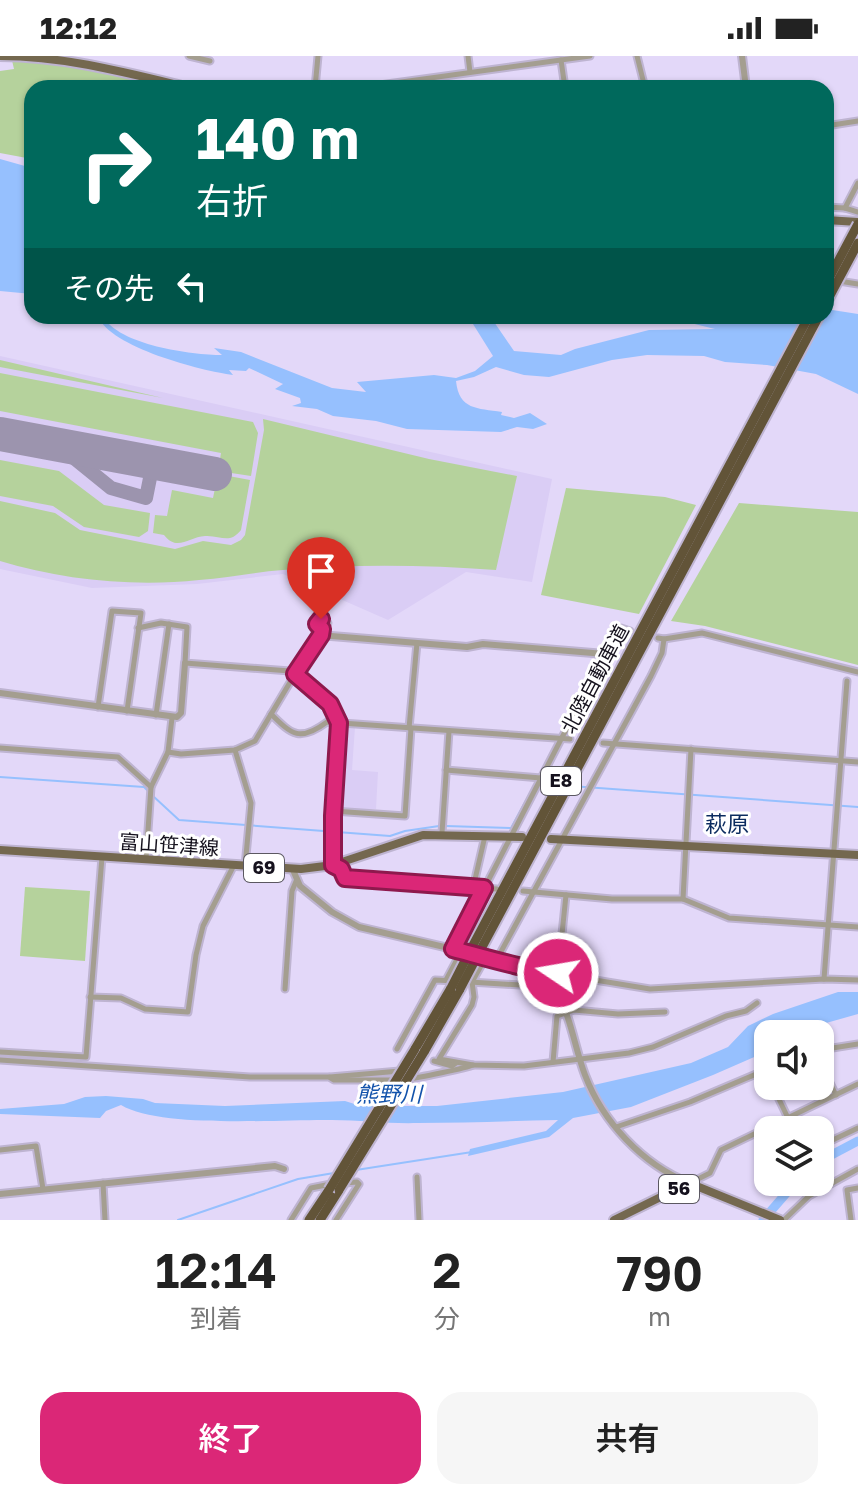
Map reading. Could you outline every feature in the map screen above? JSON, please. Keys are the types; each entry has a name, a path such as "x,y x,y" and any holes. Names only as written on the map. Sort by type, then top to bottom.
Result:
{"highway":[{"path":"834,267 858,223"},
{"path":"834,288 858,243"},
{"name":"北陸自動車道","path":"320,1220 334,1190 420,1051 452,986 480,951 805,324"},
{"name":"北陸自動車道","path":"654,617 815,324"},
{"name":"北陸自動車道","path":"309,1220 334,1190"}],"main road":[{"path":"0,56 95,65 157,80"},
{"path":"834,221 858,223"},
{"name":"富山笹津線","path":"0,850 293,870 333,865 403,839 442,833 522,837"},
{"path":"551,839 858,855"},
{"name":"56","path":"614,1220 689,1183 781,1220"}],"street":[{"path":"189,56 210,61"},
{"path":"316,80 318,56"},
{"path":"468,56 470,72"},
{"path":"414,80 590,56"},
{"path":"637,56 643,80"},
{"path":"742,56 745,80"},
{"path":"561,60 564,80"},
{"path":"834,125 858,121"},
{"path":"845,208 858,183"},
{"path":"834,207 858,212"},
{"path":"834,282 858,284"},
{"path":"168,752 235,750 255,741 328,625 323,619 325,598"},
{"path":"98,707 112,611 141,613 127,711"},
{"path":"0,693 172,718 181,713 187,627 161,623 138,628"},
{"path":"156,716 169,624"},
{"path":"453,949 605,654 621,628 630,631"},
{"path":"322,632 467,647 483,644 605,654"},
{"path":"497,959 657,665 662,653 661,639 702,633 858,672"},
{"path":"333,811 405,816 417,643"},
{"path":"185,663 290,671 330,704 339,723 333,865 341,869 345,878 497,889"},
{"path":"824,979 847,681"},
{"path":"271,714 289,732 296,734 317,729 327,722 570,739"},
{"path":"146,860 151,787 168,752 172,718"},
{"path":"442,833 449,731"},
{"path":"603,743 858,762"},
{"path":"0,748 118,757 151,787"},
{"path":"683,899 691,749"},
{"path":"235,750 251,803 245,866"},
{"path":"446,770 541,778"},
{"path":"473,888 485,835"},
{"path":"0,1052 86,1057 102,857"},
{"path":"90,997 121,998 145,1009 188,1012 203,926 234,865"},
{"path":"293,870 300,886 332,912 359,927 461,952 480,951 534,970 650,989 824,979 858,980"},
{"path":"285,989 292,891 297,879"},
{"path":"523,891 612,899 683,899 729,918 858,927"},
{"path":"558,973 566,895"},
{"path":"480,951 472,982 472,1005 439,1059 473,1065 524,1066 605,1057 653,1047 726,1016 746,1011 757,1003"},
{"path":"452,986 461,952"},
{"path":"534,970 555,990 567,1013 593,1092 614,1127 655,1164 689,1183 710,1173 721,1150 754,1136"},
{"path":"397,1049 435,980 452,986 472,982 536,986 547,992 555,990"},
{"path":"553,1062 557,1016 574,1010 618,1014 665,1012"},
{"path":"834,1048 858,1044"},
{"path":"0,1060 250,1077 329,1077 334,1080 380,1082 466,1069 473,1065"},
{"path":"434,1061 452,1066 457,1062"},
{"path":"614,1127 690,1102 754,1075"},
{"path":"792,1116 858,1084"},
{"path":"834,1091 836,1095"},
{"path":"834,1139 858,1128"},
{"path":"0,1150 36,1146 43,1189"},
{"path":"0,1194 265,1166 281,1166 284,1169"},
{"path":"781,1220 809,1196 858,1169"},
{"path":"845,1176 851,1220"},
{"path":"417,1177 419,1220"},
{"path":"291,1220 314,1186 357,1182 359,1184 336,1220"},
{"path":"103,1183 105,1220"},
{"path":"847,1190 858,1188"}],"shaded area":[{"path":"0,356 552,479 532,582 466,572 388,620 283,574 197,584 92,588 0,569"},
{"path":"341,726 355,727 352,770 378,772 376,809 337,809"}],"green space":[{"path":"11,56 45,58 151,80 24,80 24,158 0,153 0,71 14,69"},
{"path":"0,360 163,398 0,367"},
{"path":"0,373 253,422 258,433 251,476 218,471 221,453 0,411"},
{"path":"263,419 429,459 517,476 496,570 416,566 336,567 149,583 73,577 0,561 0,501 55,513 80,530 175,549 203,541 231,545 241,540 245,535 264,430"},
{"path":"0,460 59,471 104,505 150,513 148,531 139,537 84,527 53,506 0,496"},
{"path":"218,474 250,480 241,530 237,535 229,538 205,536 178,543 153,533 155,515 167,516 172,490 213,498"},
{"path":"566,488 665,497 696,505 639,614 541,595"},
{"path":"739,503 858,512 858,665 705,626 671,621"},
{"path":"25,887 90,891 85,961 20,956"}],"water":[{"path":"0,159 24,166 24,293 0,291"},
{"path":"834,310 858,314 858,394 816,374 767,365 725,362 704,356 647,355 612,360 549,377 524,375 496,367 456,381 461,398 471,406 502,412 501,415 514,418 530,413 547,424 533,429 517,427 501,432 407,429 292,406 301,403 300,398 275,389 283,384 249,368 246,371 229,370 233,375 158,356 119,338 104,324 157,346 209,355 222,355 214,348 241,352 332,388 366,392 357,382 434,375 456,378 475,371 493,356 473,324 495,324 514,351 561,355 649,330 715,329 695,324 834,324"},
{"path":"838,992 858,992 858,1014 834,1021 760,1020"},
{"path":"754,1023 754,1057 631,1107 573,1118 549,1137 468,1156 470,1149 546,1131 558,1120 407,1123 192,1120 140,1112 121,1105 106,1111 100,1118 0,1114 0,1109 64,1104 85,1097 106,1096 155,1103 225,1106 345,1101 361,1106 437,1106 563,1092 691,1063 728,1047"}],"waterway":[{"path":"0,777 144,787 149,792"},
{"path":"446,826 511,828 535,784 553,785"},
{"path":"571,786 858,807"},
{"path":"153,796 179,820 390,836 439,826"},
{"path":"834,1154 858,1141"},
{"path":"356,1170 472,1152"},
{"path":"178,1220 298,1179 334,1173"},
{"path":"763,1220 784,1196"}],"taxiway":[{"path":"58,445 111,488 146,498 153,463"}],"runway":[{"path":"0,434 215,474"}],"district":[{"name":"萩原","path":"727,824"}],"route":[{"path":"321,619 317,624 322,629 321,635 295,674 330,704 339,723 333,865 341,869 345,878 484,888 453,949 534,970 558,973"}],"water label":[{"name":"熊野川","path":"389,1094"}]}
